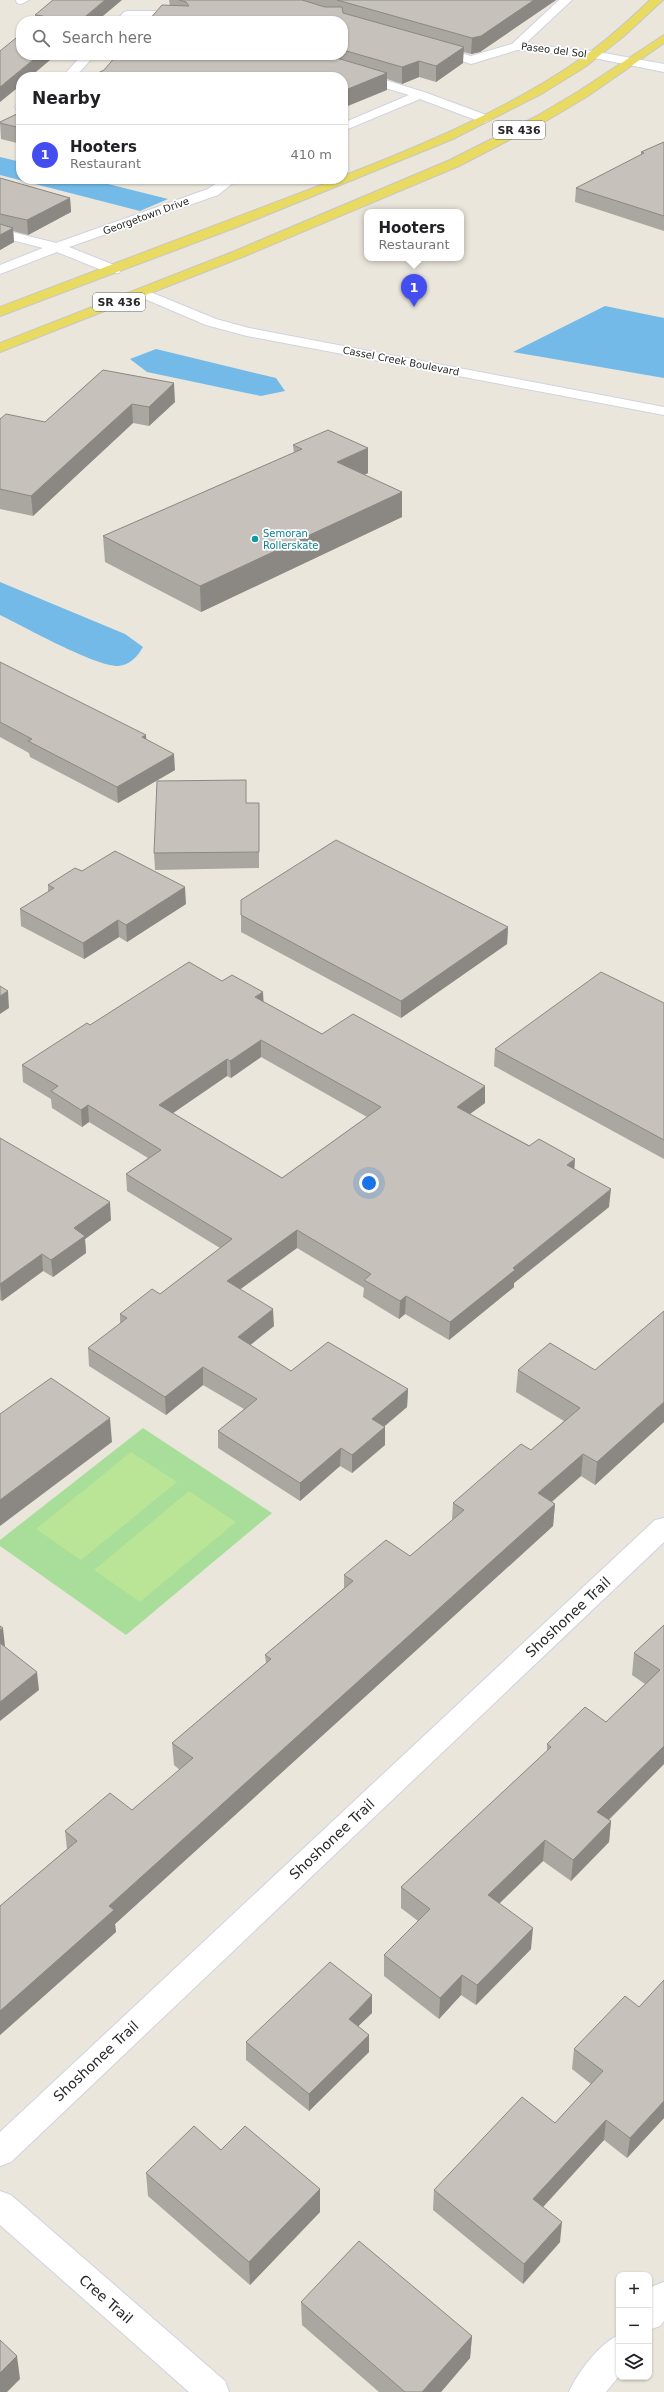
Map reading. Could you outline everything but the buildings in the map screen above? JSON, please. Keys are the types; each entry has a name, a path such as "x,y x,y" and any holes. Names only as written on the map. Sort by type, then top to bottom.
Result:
{"main road":[{"name":"SR 436","path":"348,179 485,119 545,87 593,55 633,25 657,0"},
{"name":"SR 436","path":"0,348 143,293 400,188 483,149 577,98 633,62 664,38"},
{"name":"SR 436","path":"0,312 114,270 335,184"}],"street":[{"name":"Paseo del Sol","path":"426,46 471,60 520,42 566,0"},
{"path":"126,16 128,14 158,14 165,16"},
{"name":"Paseo del Sol","path":"520,42 664,68"},
{"path":"73,72 84,60"},
{"path":"348,72 420,95 485,119"},
{"path":"348,125 420,95"},
{"name":"Georgetown Drive","path":"0,270 57,247 213,192 225,184"},
{"path":"0,233 57,247 114,270"},
{"name":"Cassel Creek Boulevard","path":"143,293 211,322 247,332 664,411"},
{"name":"Shoshonee Trail","path":"0,2152 664,1527"},
{"name":"Cree Trail","path":"0,2205 213,2392"},
{"path":"652,2312 664,2298"},
{"path":"585,2392 616,2355"}],"green space":[{"path":"143,1428 272,1513 126,1635 0,1546 0,1540"},
{"path":"131,1452 177,1482 81,1560 36,1529"},
{"path":"189,1491 236,1522 140,1602 94,1570"}],"water":[{"path":"0,157 16,161 16,179 0,175"},
{"path":"35,184 108,184 168,199 140,211"},
{"path":"605,306 664,318 664,378 513,352"},
{"path":"156,349 276,378 285,391 261,396 147,372 130,359"},
{"path":"0,582 125,634 143,647 133,660 118,666 93,660 77,653 0,615"}],"place":[{"name":"Hooters","path":"414,307"},
{"name":"Semoran Rollerskate","path":"255,539"}]}
